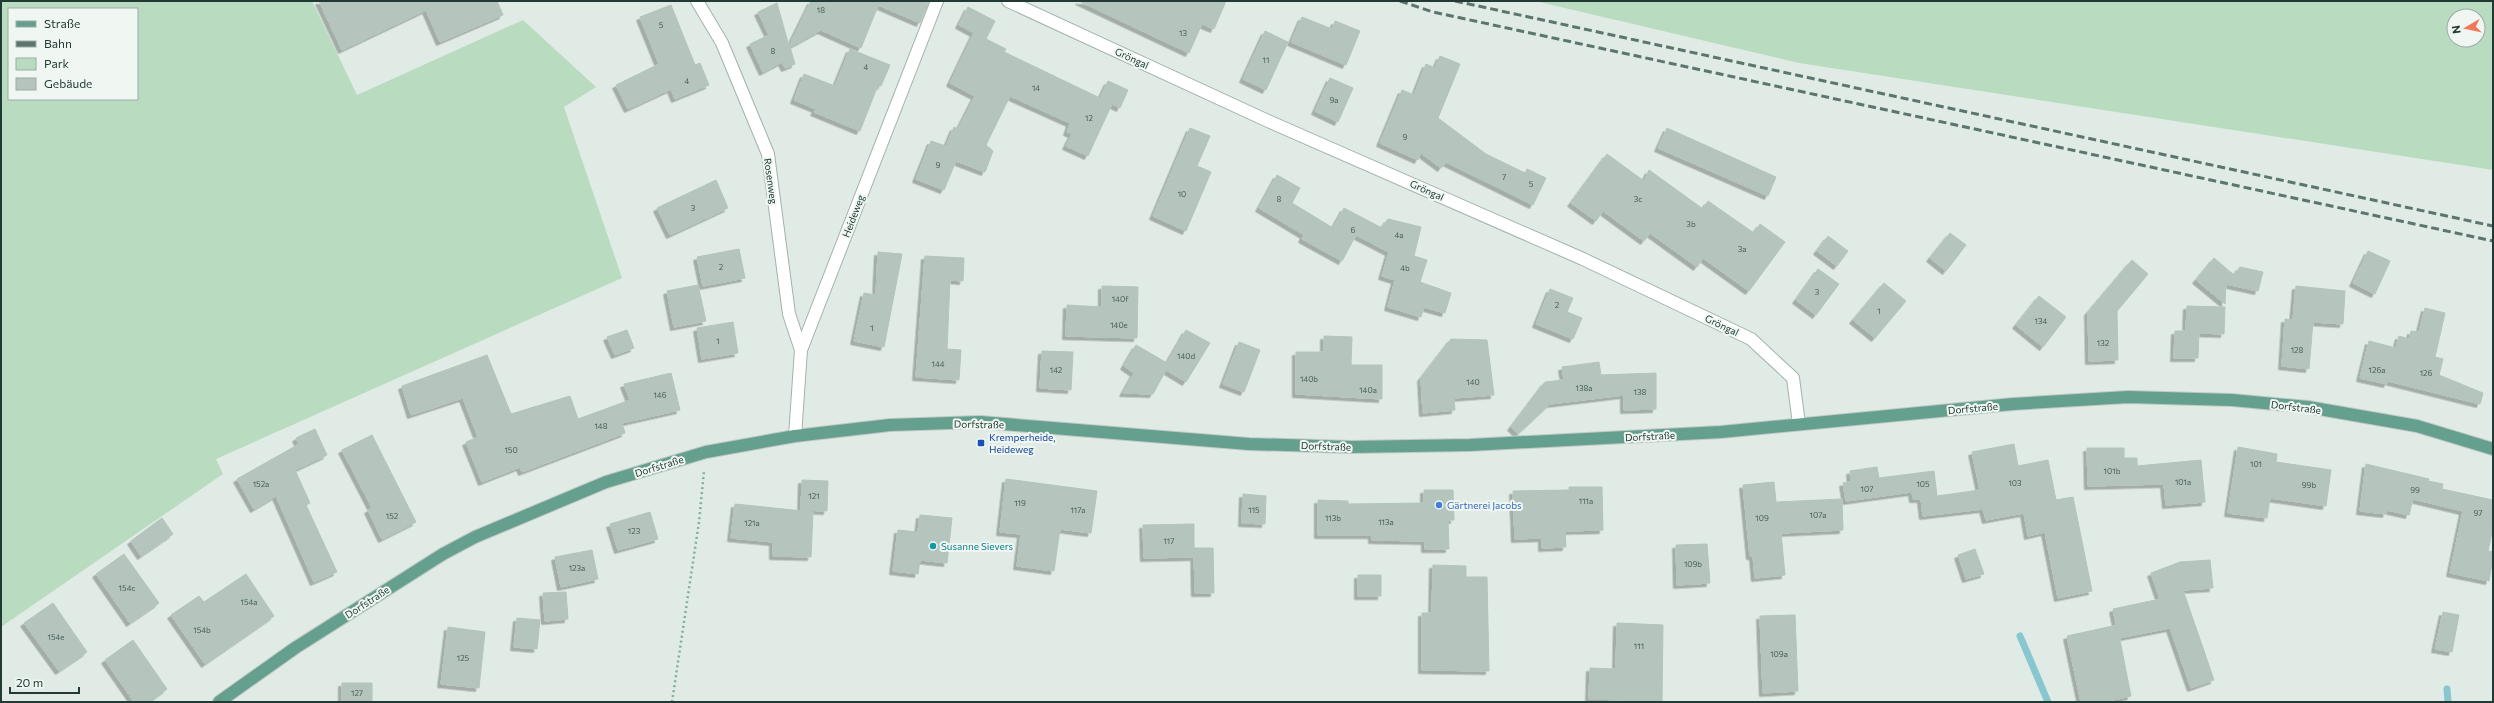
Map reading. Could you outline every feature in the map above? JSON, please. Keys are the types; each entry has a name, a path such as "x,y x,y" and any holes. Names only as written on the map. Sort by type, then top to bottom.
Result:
{"main road":[{"name":"Dorfstraße","path":"220,702 295,648 449,551 606,482 706,452 795,436 890,425 980,422 1249,444 1351,447 1470,445 1713,432 2013,404 2128,397 2232,400 2308,407 2417,426 2493,449"}],"street":[{"name":"Rosenweg","path":"697,1 722,43 768,154 789,314 801,350"},
{"name":"Heideweg","path":"795,436 801,350 937,1"},
{"name":"Gröngal","path":"1008,1 1275,124 1583,259 1751,339 1793,378 1799,424"}],"path":[{"path":"672,702 699,522 706,452"}],"green space":[{"path":"1,1 312,1 357,95 523,20 596,87 564,107 622,278 216,459 223,474 1,627"},
{"path":"1535,1 2493,1 2493,170 1799,63"}],"building":[{"path":"319,1 497,1 503,15 440,42 426,10 342,50"},
{"path":"811,1 868,1 878,6 861,48 821,30 790,47 795,64 785,68 782,62 763,72 750,44 769,35 758,12 777,3 789,46"},
{"path":"869,1 929,1 920,23"},
{"path":"1079,1 1226,1 1214,29 1202,24 1189,53"},
{"path":"671,5 695,65 700,63 709,85 675,99 671,89 628,109 616,85 659,64 640,17"},
{"path":"968,7 995,21 986,39 1006,49 1004,52 1100,98 1108,81 1128,90 1120,108 1112,104 1088,156 1066,146 1072,134 1067,132 1070,123 1010,96 986,145 993,151 985,172 956,161 944,190 916,179 931,141 946,146 954,127 958,129 975,96 950,83 974,33 959,25"},
{"path":"1302,17 1332,29 1335,21 1360,31 1346,65 1291,42"},
{"path":"1265,31 1288,42 1266,90 1243,79"},
{"path":"850,49 890,65 881,86 878,85 860,131 814,112 816,109 794,100 804,74 835,86"},
{"path":"1440,56 1460,64 1438,118 1486,154 1525,173 1527,169 1546,178 1533,205 1446,162 1441,168 1421,153 1418,160 1380,143 1402,90 1414,95 1426,64 1435,68"},
{"path":"1330,78 1353,88 1338,122 1315,111"},
{"path":"1190,128 1210,136 1197,166 1211,172 1186,231 1153,216"},
{"path":"1667,128 1776,177 1768,196 1658,148"},
{"path":"1607,154 1644,181 1649,170 1703,209 1708,201 1754,233 1760,224 1785,242 1749,291 1703,258 1697,267 1650,233 1644,241 1603,211 1596,221 1571,203"},
{"path":"1277,175 1300,188 1292,203 1333,228 1344,208 1382,228 1388,219 1421,227 1414,256 1427,260 1420,282 1451,293 1445,313 1424,307 1421,317 1388,307 1395,280 1382,276 1389,252 1356,235 1342,261 1302,239 1304,235 1259,208"},
{"path":"716,180 728,208 670,235 657,208"},
{"path":"1950,233 1966,245 1946,271 1930,258"},
{"path":"1828,236 1848,251 1837,266 1817,251"},
{"path":"739,249 745,278 703,286 697,257"},
{"path":"2368,251 2390,261 2375,294 2353,283"},
{"path":"878,252 902,254 884,347 854,341 864,293 876,295"},
{"path":"925,256 964,258 963,281 950,280 947,349 961,350 959,380 916,377"},
{"path":"2214,258 2234,275 2240,267 2263,272 2258,291 2226,284 2225,304 2196,280"},
{"path":"2132,260 2148,274 2117,311 2118,360 2089,361 2088,312"},
{"path":"1818,269 1839,284 1816,315 1796,300"},
{"path":"1884,283 1906,301 1875,338 1853,320"},
{"path":"698,285 706,321 674,327 667,291"},
{"path":"1102,286 1138,287 1137,338 1066,336 1067,305 1102,307"},
{"path":"2296,286 2345,291 2343,324 2313,322 2309,369 2282,366 2285,319 2293,320"},
{"path":"1550,289 1573,298 1567,312 1582,318 1573,339 1536,324"},
{"path":"2039,296 2066,317 2043,347 2016,325"},
{"path":"2187,306 2225,307 2224,334 2199,333 2198,358 2174,358 2175,331 2186,331"},
{"path":"2425,308 2445,313 2435,357 2443,359 2439,375 2483,393 2480,404 2388,381 2387,384 2360,378 2369,341 2396,348 2399,336 2409,339 2411,331 2419,332"},
{"path":"733,322 738,353 702,359 697,328"},
{"path":"627,330 634,348 615,355 607,337"},
{"path":"1186,330 1210,343 1186,382 1166,370 1153,394 1123,393 1134,373 1124,366 1136,345 1167,363"},
{"path":"1324,336 1352,337 1351,365 1382,365 1382,399 1296,394 1296,352 1324,352"},
{"path":"1451,339 1487,340 1494,395 1454,398 1455,410 1423,413 1421,378"},
{"path":"1239,342 1260,350 1244,392 1223,384"},
{"path":"1042,351 1073,352 1071,390 1040,388"},
{"path":"487,355 511,414 570,396 578,419 630,400 624,384 671,373 680,410 622,423 625,433 522,472 520,467 482,482 466,442 478,437 463,398 411,415 402,386"},
{"path":"1599,362 1601,375 1656,373 1656,409 1624,410 1624,395 1550,404 1518,434 1511,427 1545,382 1564,380 1562,367"},
{"path":"315,429 327,455 295,470 310,503 306,505 337,572 314,582 276,496 254,509 237,479 299,444 296,438"},
{"path":"372,435 416,522 382,539 368,510 372,508 342,450"},
{"path":"2014,444 2018,466 2048,460 2056,500 2073,497 2092,591 2058,598 2045,532 2028,536 2024,513 1986,520 1983,509 1923,516 1921,499 1913,499 1912,492 1846,501 1843,483 1851,482 1850,471 1877,467 1879,478 1934,471 1937,496 1980,490 1972,452"},
{"path":"2238,447 2277,454 2276,462 2331,470 2326,506 2270,498 2267,518 2228,513"},
{"path":"2087,448 2124,448 2124,458 2137,458 2137,466 2201,460 2205,502 2166,505 2164,484 2088,486"},
{"path":"2366,464 2429,479 2428,481 2443,484 2442,489 2493,500 2493,528 2488,551 2493,552 2493,558 2489,581 2450,573 2463,511 2413,499 2409,515 2387,510 2386,514 2360,511"},
{"path":"1006,479 1097,491 1091,533 1060,529 1054,571 1017,566 1021,534 1000,532"},
{"path":"802,480 828,481 827,511 801,510"},
{"path":"1774,482 1776,502 1842,499 1843,530 1781,533 1785,575 1755,578 1753,556 1750,556 1743,485"},
{"path":"1569,487 1602,487 1603,530 1565,531 1566,547 1542,548 1542,538 1515,539 1513,491 1569,490"},
{"path":"1424,490 1453,490 1454,520 1448,520 1449,549 1425,549 1425,541 1372,540 1372,535 1318,535 1318,500 1348,501 1348,504 1424,503"},
{"path":"1243,494 1266,496 1265,524 1242,523"},
{"path":"735,504 813,512 811,557 773,556 773,542 731,538"},
{"path":"650,512 658,539 618,550 610,524"},
{"name":"Susanne Sievers","path":"920,515 952,518 947,563 920,560 918,574 893,571 898,530 918,532"},
{"path":"162,518 173,534 141,556 131,541"},
{"path":"1194,524 1194,557 1144,558 1143,525"},
{"path":"1707,544 1710,583 1677,585 1676,545"},
{"path":"1194,548 1213,548 1214,593 1195,593"},
{"path":"1975,549 1984,574 1966,579 1958,555"},
{"path":"592,550 598,579 561,587 555,557"},
{"path":"124,554 159,603 130,623 96,574"},
{"path":"2210,560 2213,588 2183,590 2214,680 2191,688 2170,628 2119,638 2113,609 2160,599 2151,573 2180,562"},
{"path":"1433,565 1466,566 1466,577 1487,577 1489,671 1422,670 1422,613 1432,613"},
{"path":"246,574 274,616 205,664 171,615 199,596 204,602"},
{"path":"1358,575 1381,575 1381,596 1358,596"},
{"path":"566,592 568,619 545,621 543,593"},
{"path":"53,603 87,652 59,671 24,623"},
{"path":"2443,612 2459,615 2452,652 2435,649"},
{"path":"1795,615 1798,691 1763,693 1760,616"},
{"path":"517,618 540,620 537,649 514,647"},
{"path":"1617,623 1663,625 1662,701 1589,699 1590,668 1616,669"},
{"path":"2117,625 2131,696 2104,702 2081,702 2067,636"},
{"path":"448,627 485,632 479,688 441,684"},
{"path":"133,640 167,689 149,702 134,702 105,660"},
{"path":"342,683 372,683 372,702 342,702"}],"waterway":[{"path":"2020,636 2048,702"},
{"path":"2447,689 2448,702"}],"railway":[{"path":"1400,1 1433,12 2493,241"},
{"path":"1455,1 2493,226"}],"place":[{"name":"Kremperheide, Heideweg","path":"981,443"},
{"name":"Gärtnerei Jacobs","path":"1439,505"},
{"name":"Susanne Sievers","path":"933,546"}]}
